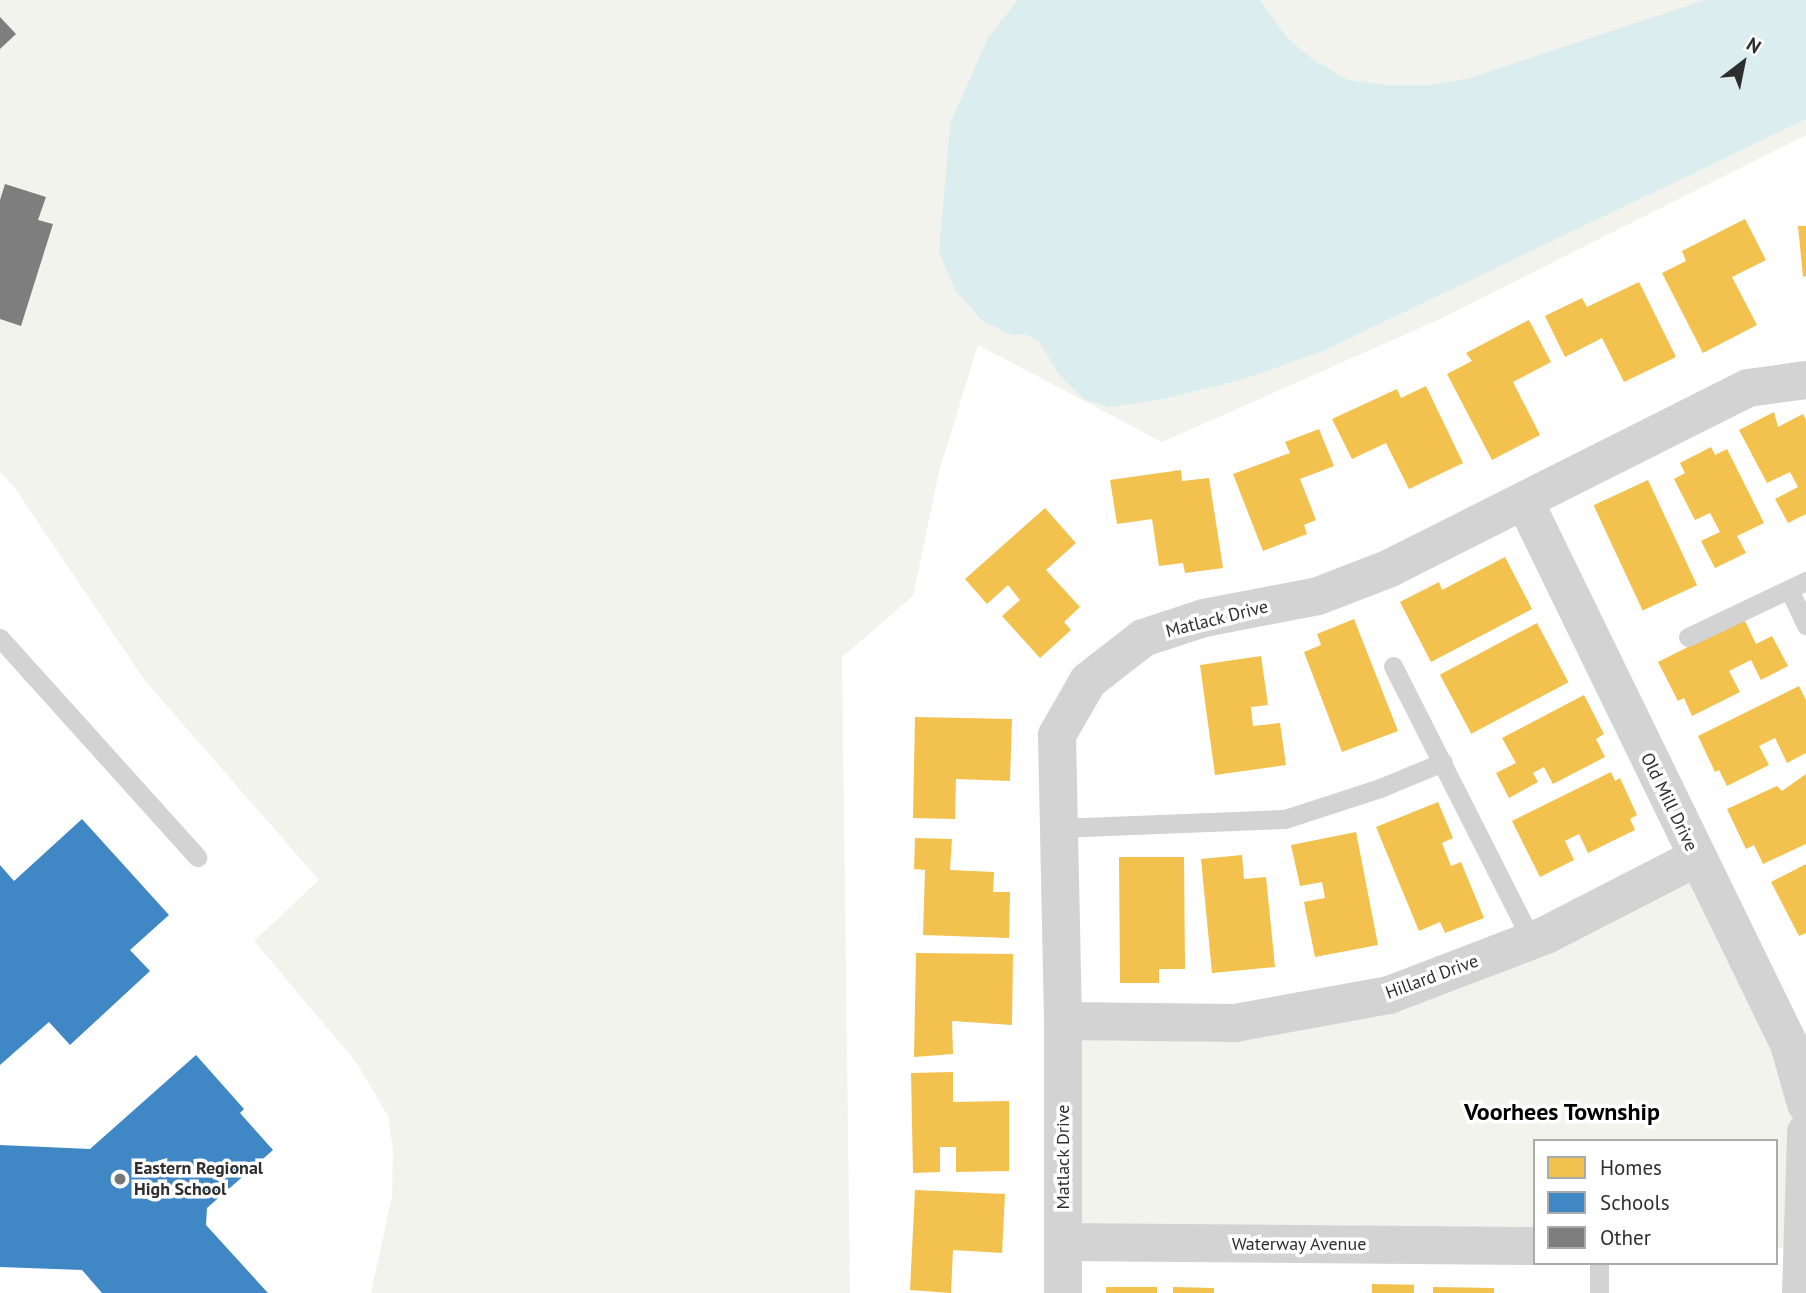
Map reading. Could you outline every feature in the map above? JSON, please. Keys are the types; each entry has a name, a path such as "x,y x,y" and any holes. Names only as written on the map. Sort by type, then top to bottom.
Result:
{"street":[{"name":"Matlack Drive","path":"1063,1293 1063,1021 1057,735 1088,681 1143,638 1204,618 1318,596 1388,569 1748,388 1806,380"},
{"name":"Old Mill Drive","path":"1525,502 1696,858 1789,1044 1806,1104"},
{"name":"Hillard Drive","path":"1063,1021 1235,1023 1388,995 1532,941 1696,858"},
{"path":"1801,1293 1794,1249 1806,1132"},
{"name":"Waterway Avenue","path":"1063,1242 1533,1247"}],"lane":[{"path":"1688,637 1797,585 1806,625"},
{"path":"0,638 197,857"},
{"path":"1393,666 1532,941"},
{"path":"1059,828 1285,819 1380,788 1443,762"},
{"path":"1599,1265 1599,1293"}],"shaded area":[{"path":"0,0 1806,0 1806,135 1438,320 1162,442 978,345 939,472 913,596 842,657 850,1293 371,1293 392,1196 393,1150 388,1116 356,1062 254,941 319,880 145,681 15,488 0,472"},
{"path":"1018,0 1260,0 1288,39 1315,61 1348,80 1385,85 1431,85 1466,79 1706,0 1806,0 1806,119 1323,351 1244,379 1159,400 1109,407 1084,399 1061,377 1039,342 1025,334 1011,335 983,321 957,293 939,253 950,124 988,38"},
{"path":"1696,858 1806,1104 1800,1249 1778,1248 1778,1139 1533,1139 1533,1246 1063,1242 1063,1021 1389,995"}],"building: Homes":[{"path":"1745,219 1766,260 1732,277 1757,325 1703,353 1662,273 1686,261 1682,251"},
{"path":"1798,226 1806,226 1806,276 1803,277"},
{"path":"1639,282 1676,357 1624,382 1602,338 1565,357 1545,316 1582,298 1587,307"},
{"path":"1529,320 1551,362 1513,382 1540,435 1492,460 1447,374 1472,361 1466,353"},
{"path":"1426,386 1463,463 1409,489 1386,443 1352,459 1332,419 1397,389 1401,398"},
{"path":"1774,412 1778,427 1803,414 1806,420 1806,514 1788,523 1775,499 1798,487 1790,472 1767,483 1739,430"},
{"path":"1319,429 1334,466 1300,479 1316,520 1304,525 1307,534 1263,551 1233,474 1290,453 1285,442"},
{"path":"1711,447 1715,455 1727,449 1764,523 1737,536 1746,553 1715,568 1701,541 1720,532 1710,513 1695,520 1674,479 1685,473 1680,463"},
{"path":"1181,470 1182,481 1209,478 1223,568 1185,573 1183,563 1159,566 1152,519 1117,524 1110,480"},
{"path":"1648,480 1697,585 1643,610 1594,505"},
{"path":"1045,508 1076,543 1046,570 1080,607 1064,622 1071,630 1040,658 1002,616 1020,600 1008,585 987,604 965,579"},
{"path":"1505,557 1532,609 1431,662 1400,602 1439,582 1442,590"},
{"path":"1354,619 1398,731 1342,752 1304,652 1321,645 1317,634"},
{"path":"1744,619 1756,644 1772,636 1788,666 1761,680 1751,660 1729,671 1740,692 1692,716 1684,698 1678,701 1658,662"},
{"path":"1537,623 1568,682 1471,734 1440,675"},
{"path":"1261,656 1268,705 1251,707 1253,726 1280,723 1286,765 1215,775 1200,665"},
{"path":"1799,686 1806,700 1806,753 1787,763 1775,738 1759,746 1769,765 1727,786 1719,770 1715,772 1698,736"},
{"path":"1584,695 1604,734 1596,739 1605,757 1553,784 1544,767 1533,773 1538,782 1509,798 1496,773 1516,763 1502,738"},
{"path":"915,717 1012,719 1010,781 956,779 955,819 913,818"},
{"path":"1611,772 1615,781 1620,778 1637,815 1630,819 1635,830 1588,853 1579,834 1565,841 1574,860 1540,877 1512,821"},
{"path":"1806,774 1806,844 1763,864 1754,845 1746,849 1727,809 1777,786 1782,791"},
{"path":"1438,802 1453,838 1442,843 1451,866 1461,862 1484,918 1445,933 1440,922 1419,931 1376,827"},
{"path":"1356,832 1378,945 1315,957 1304,902 1325,898 1322,882 1300,886 1291,845"},
{"path":"915,838 952,839 950,870 994,872 993,892 1010,892 1009,938 923,935 925,870 914,869"},
{"path":"1242,855 1244,879 1266,877 1275,967 1212,973 1201,859"},
{"path":"1119,857 1184,857 1185,969 1159,969 1159,983 1120,983"},
{"path":"1806,864 1806,933 1799,936 1771,882"},
{"path":"916,953 1013,954 1012,1025 952,1021 953,1054 914,1057"},
{"path":"953,1072 953,1102 1009,1101 1009,1171 956,1172 956,1147 940,1147 940,1172 913,1173 911,1073"},
{"path":"915,1190 1005,1194 1002,1253 953,1250 951,1293 910,1290"},
{"path":"1372,1284 1414,1285 1414,1293 1372,1293"},
{"path":"1106,1287 1157,1287 1157,1293 1106,1293"},
{"path":"1173,1287 1214,1288 1214,1293 1173,1293"},
{"path":"1433,1287 1494,1288 1494,1293 1433,1293"}],"building: Schools":[{"path":"82,819 169,915 130,950 150,971 70,1045 49,1022 0,1065 0,865 14,881"},
{"name":"Eastern Regional High School","path":"196,1055 244,1109 240,1113 273,1150 207,1208 206,1225 268,1293 102,1293 82,1270 0,1267 0,1145 90,1149"}],"building: Other":[{"path":"0,17 16,34 0,49"},
{"path":"5,184 46,197 38,220 53,224 21,326 0,319 0,200"}],"place":[{"name":"Eastern Regional High School","path":"120,1179"}],"district":[{"name":"Voorhees Township","path":"1562,1112"}]}
